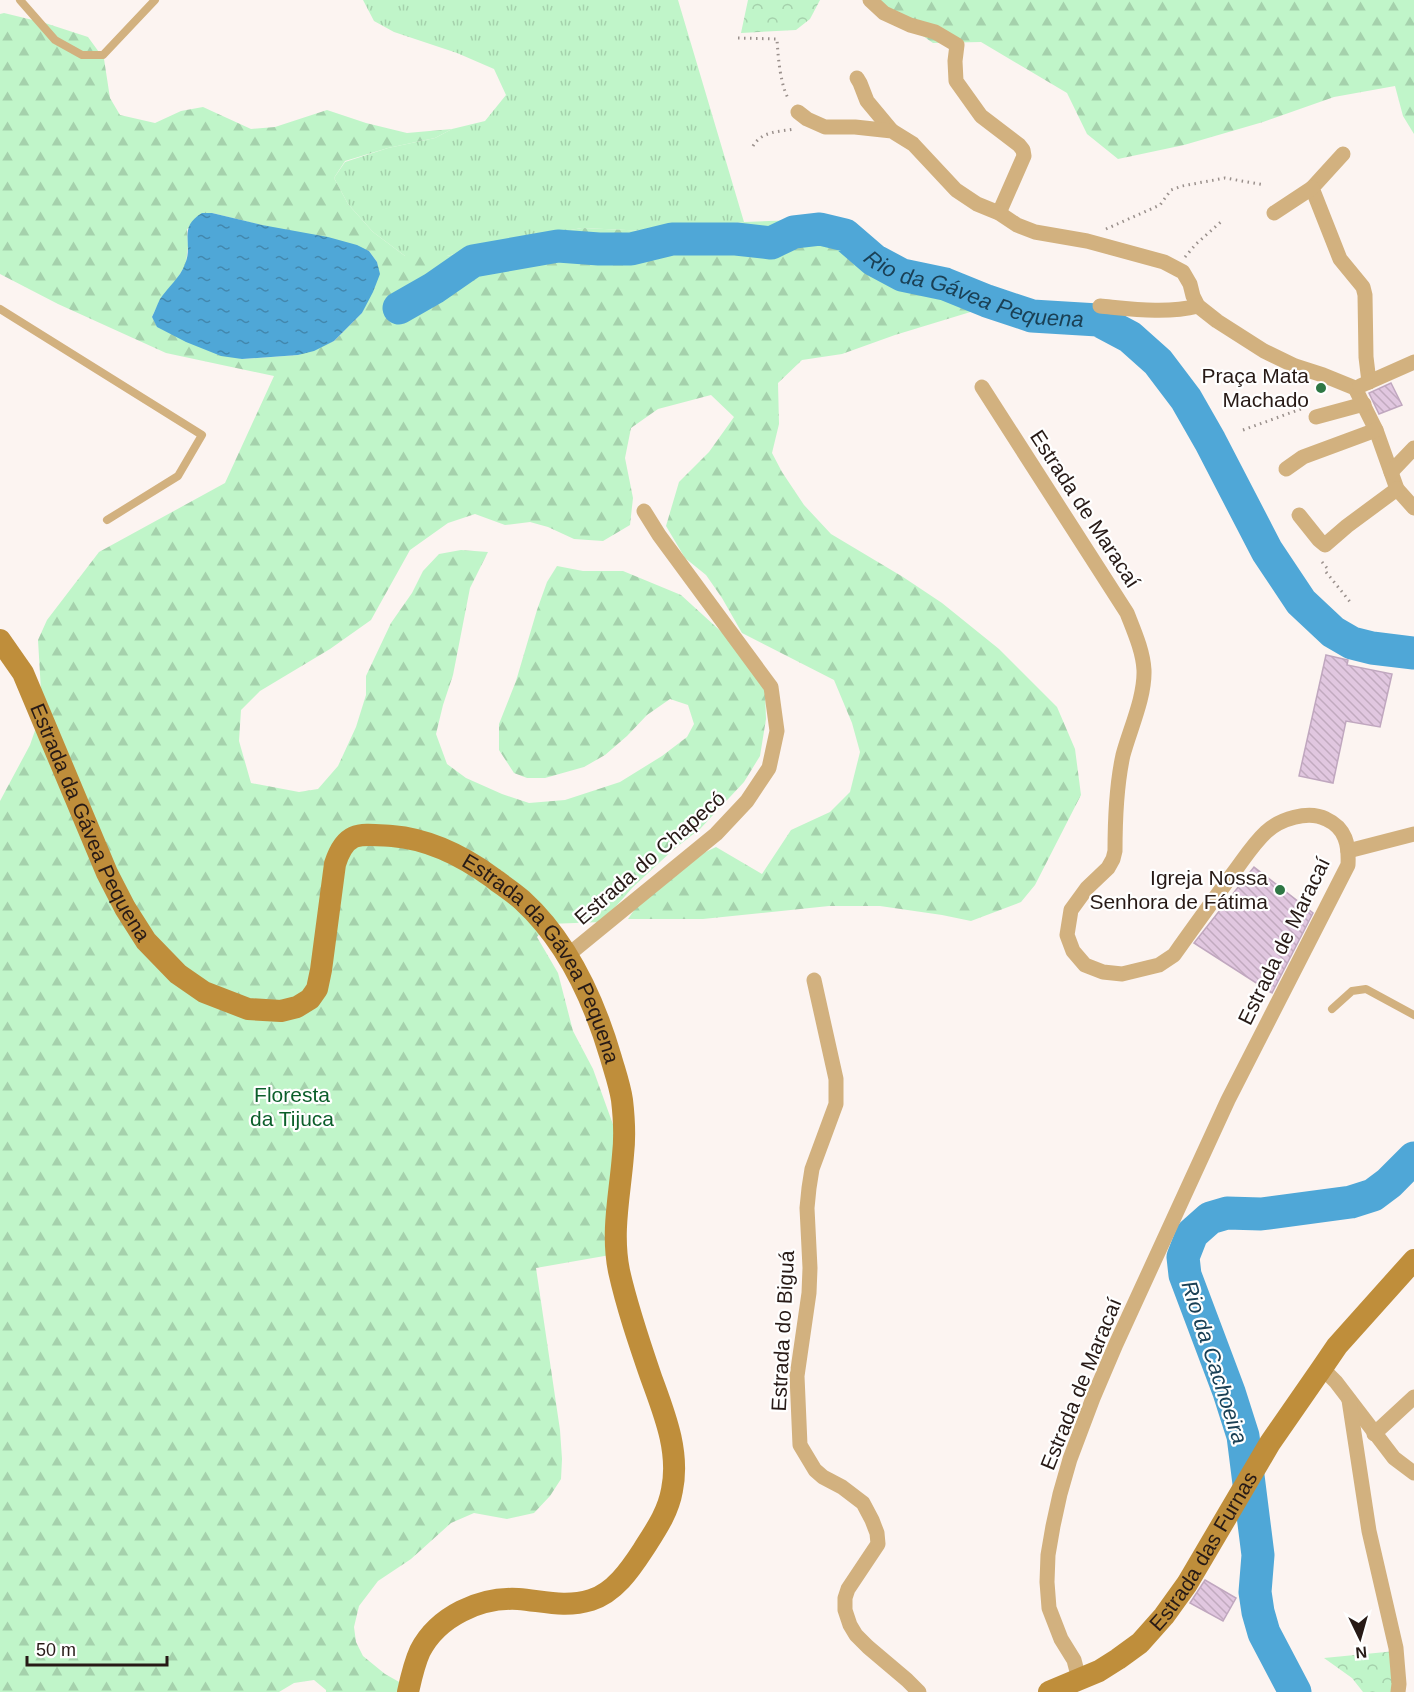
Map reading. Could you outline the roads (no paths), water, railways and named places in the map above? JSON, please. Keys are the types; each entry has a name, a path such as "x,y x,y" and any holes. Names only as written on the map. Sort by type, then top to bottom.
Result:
{"street":[{"path":"870,0 884,13 910,25 935,32 957,45 956,81 981,116 1023,150 1024,156 999,213"},
{"path":"856,78 867,101 892,131 914,144 956,190 977,204 1035,232 1087,242 1164,262 1179,269 1184,272 1198,306 1216,321 1264,351 1294,366 1362,385 1414,362"},
{"path":"798,112 825,127 892,131"},
{"path":"1274,213 1312,188 1343,154"},
{"path":"1312,188 1340,259 1363,287 1366,357 1362,385 1364,404 1393,470 1397,489 1414,508"},
{"path":"1100,306 1151,311 1198,306"},
{"name":"Estrada de Maracaí","path":"982,387 1127,613 1141,653 1144,672 1141,692 1123,756 1116,793 1115,852 1108,868 1087,888 1071,910 1066,935 1073,951 1085,964 1103,972 1122,974 1158,965 1174,955 1266,832 1283,821 1297,817 1324,818 1342,831 1348,851 1348,865 1228,1100 1121,1333 1070,1460 1053,1526 1048,1555 1047,1582 1049,1608 1061,1639 1074,1660 1079,1679"},
{"path":"1310,412 1364,404"},
{"path":"1286,469 1303,457 1376,430"},
{"path":"1393,470 1414,448"},
{"path":"1299,515 1322,542 1397,489"},
{"name":"Estrada do Chapecó","path":"568,955 716,834 747,801 769,768 777,731 771,687 659,535 644,511"},
{"name":"Estrada da Gávea Pequena","path":"0,640 23,673 107,873 125,908 146,941 178,974 204,992 248,1009 270,1011 297,1007 310,999 317,989 321,970 335,864 340,849 348,839 360,835 402,837 434,846 462,858 522,899 551,931 568,955 595,1008 622,1098 624,1153 616,1215 616,1248 619,1269 629,1311 671,1440 674,1466 672,1490 665,1513 655,1531 614,1588 592,1600 571,1604 560,1605 516,1599 490,1600 466,1608 440,1627 421,1648 413,1668 408,1692"},
{"path":"1348,851 1414,834"},
{"name":"Estrada do Biguá","path":"814,980 836,1078 836,1104 812,1169 809,1188 807,1208 809,1293 797,1376 800,1445 814,1470 863,1503 877,1533 878,1544 853,1581 845,1598 850,1625 868,1647 919,1692"},
{"name":"Estrada das Furnas","path":"1050,1692 1099,1671 1118,1659 1140,1643 1164,1616 1187,1584 1270,1443 1337,1346 1414,1260"},
{"path":"1322,1368 1336,1382 1394,1458 1414,1473"},
{"path":"1374,1434 1414,1397"},
{"path":"1349,1400 1369,1531 1396,1648 1398,1692"}],"lane":[{"path":"21,0 55,40 82,55 103,55 155,0"},
{"path":"0,309 202,435 178,476 107,520"},
{"path":"1332,1009 1352,992 1366,989 1414,1016"}],"water":[{"path":"202,213 212,213 328,237 357,245 369,251 377,262 380,274 362,313 334,341 314,351 298,355 242,359 221,356 157,327 152,317 160,299 183,269 187,256 187,236 190,224"}],"waterway":[{"name":"Rio da Gávea Pequena","path":"399,308 434,288 473,261 558,246 631,249 672,239 736,239 771,243 794,232 820,229 845,235 874,260 902,275 945,284 1032,316 1098,320 1130,337 1158,362 1186,399 1267,551 1301,602 1333,632 1352,643 1414,653"},
{"name":"Rio da Cachoeira","path":"1295,1692 1264,1633 1258,1612 1255,1592 1258,1555 1243,1436 1185,1275 1183,1257 1192,1234 1210,1218 1227,1213 1261,1214 1351,1202 1373,1195 1389,1183 1414,1158"}],"place":[{"name":"Praça Mata Machado","path":"1321,388"},
{"name":"Igreja Nossa Senhora de Fátima","path":"1280,890"}],"park label":[{"name":"Floresta da Tijuca","path":"292,1107"}]}
